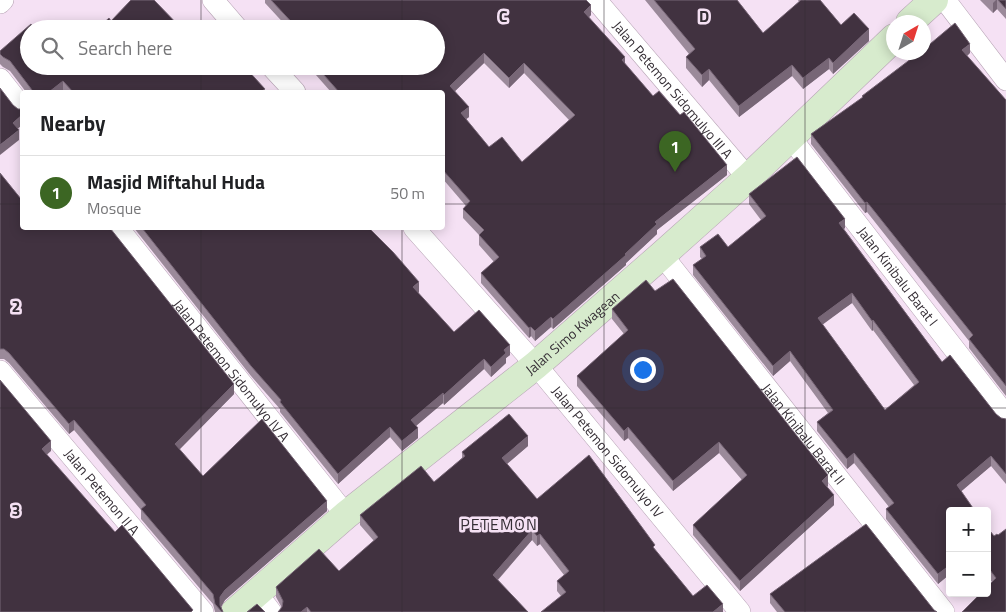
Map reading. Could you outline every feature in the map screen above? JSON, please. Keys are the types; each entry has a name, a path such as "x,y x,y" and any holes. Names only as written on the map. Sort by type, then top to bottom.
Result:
{"street":[{"path":"0,3 3,0"},
{"path":"213,0 230,20"},
{"name":"Jalan Petemon Sidomulyo III A","path":"596,0 748,178"},
{"path":"918,15 934,0"},
{"path":"945,0 1006,80"},
{"name":"Jalan Simo Kwagean","path":"235,612 264,602 346,515 536,365 748,178 886,46"},
{"path":"279,75 293,90"},
{"path":"0,79 20,104"},
{"name":"Jalan Kinibalu Barat I","path":"790,137 1006,416"},
{"name":"Jalan Petemon Sidomulyo IV A","path":"120,230 346,515"},
{"name":"Jalan Petemon Sidomulyo IV","path":"416,230 536,365 740,612"},
{"name":"Jalan Kinibalu Barat II","path":"662,255 944,612"},
{"name":"Jalan Petemon II A","path":"0,372 204,612"}],"building":[{"path":"131,0 154,0 173,20 112,20"},
{"path":"271,0 586,0 591,5 584,12 625,57 622,60 653,96 659,91 680,115 684,112 727,165 655,222 657,224 626,255 553,319 551,317 535,331 531,327 529,328 481,273 499,257 479,235 484,230 463,209 470,201 445,172 445,90 337,90 324,75 445,75 445,20 290,20","holes":["484,53 509,78 524,63 575,115 522,162 502,137 489,147 461,113 469,107 450,86"]},
{"path":"654,0 737,0 763,33 801,0 820,0 841,25 854,13 869,29 833,63 829,58 803,78 792,65 739,106 709,69 702,75 686,57 695,49"},
{"path":"998,0 1006,0 1006,9"},
{"path":"955,23 970,44 962,50 1006,100 1006,386 969,339 973,335 811,134 863,97 909,60 931,60 931,43"},
{"path":"20,34 20,74 10,61 0,54 0,51"},
{"path":"21,75 252,75 265,89 71,90 63,81 52,90 32,90"},
{"path":"0,88 13,105 20,109 20,117 13,123 19,130 0,145"},
{"path":"797,157 845,219 839,223 942,362 950,355 996,414 1006,419 1006,474 991,456 957,485 972,507 946,507 946,568 938,574 886,509 894,503 854,453 847,459 817,422 833,410 790,351 773,366 693,265 706,256 700,247 718,234 728,247 766,216 749,194","holes":["852,293 919,382 885,410 818,318"]},
{"path":"0,173 20,198 20,230 112,230 234,384 175,444 203,476 262,419 327,501 225,590 220,597 222,612 215,604 213,594 141,509 146,505 74,420 69,424 9,353 4,349 0,349"},
{"path":"144,230 371,230 419,282 413,287 454,332 479,310 510,345 504,350 506,353 491,367 484,359 444,395 443,393 411,420 418,428 402,441 390,427 338,474 280,402 281,400 251,366"},
{"path":"673,279 828,475 822,481 834,495 740,581 693,525 747,475 719,442 673,481 628,427 624,431 577,376 628,330 612,309 646,280 655,291"},
{"path":"0,380 51,441 42,449 115,532 122,525 193,610 191,612 0,612"},
{"path":"509,414 528,436 502,458 537,499 589,455 655,545 653,547 693,596 707,585 723,604 713,612 541,612 566,592 557,581 569,571 540,534 537,536 532,530 493,575 528,612 311,612 307,607 301,612 278,612 282,607 283,601 276,587 319,549 339,571 378,537 360,515 421,466 434,482 465,456 462,452"},
{"path":"866,524 937,612 785,612 770,594"},
{"path":"1006,529 1006,612 962,612 977,597 991,597 991,583 996,578 991,571 991,532 994,536"},
{"path":"257,604 265,612 247,612"}],"place":[{"name":"Masjid Miftahul Huda","path":"675,172"}],"district":[{"name":"PETEMON","path":"499,524"}]}
